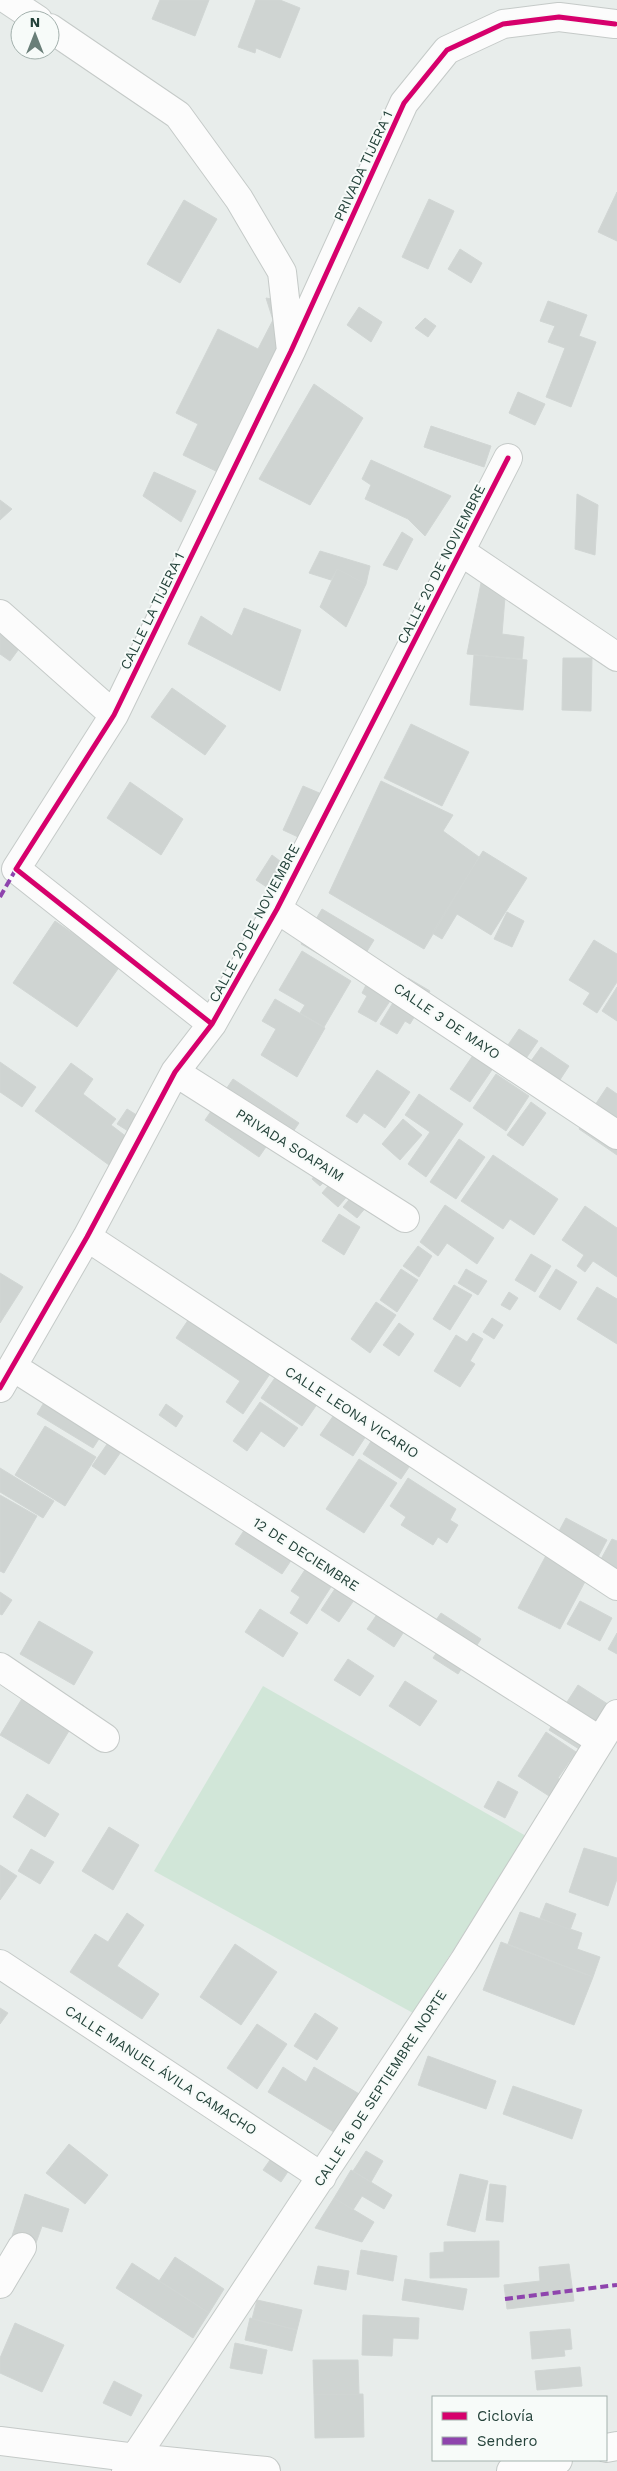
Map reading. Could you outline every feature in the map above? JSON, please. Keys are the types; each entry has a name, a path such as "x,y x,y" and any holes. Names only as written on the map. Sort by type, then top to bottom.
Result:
{"street":[{"path":"8,0 23,10"},
{"name":"PRIVADA TIJERA 1","path":"291,351 404,103 447,50 502,24 559,17 615,24"},
{"path":"60,35 178,115 239,199 282,272 291,351"},
{"name":"CALLE LA TIJERA 1","path":"212,1024 16,870 114,715 291,351"},
{"name":"CALLE 20 DE NOVIEMBRE","path":"7,1377 87,1237 175,1072 212,1024 276,909 508,458"},
{"path":"460,551 617,657"},
{"path":"0,614 114,715"},
{"name":"CALLE 3 DE MAYO","path":"276,909 617,1135"},
{"name":"PRIVADA SOAPAIM","path":"175,1072 405,1218"},
{"name":"CALLE LEONA VICARIO","path":"87,1237 617,1586"},
{"name":"12 DE DECIEMBRE","path":"7,1377 598,1740"},
{"path":"0,1666 105,1738"},
{"name":"CALLE 16 DE SEPTIEMBRE NORTE","path":"131,2464 464,1961 598,1740 617,1714"},
{"name":"CALLE MANUEL ÁVILA CAMACHO","path":"0,1964 322,2177"},
{"path":"0,2284 22,2247"},
{"path":"0,2441 131,2464 266,2471"},
{"path":"511,2471 554,2461"}],"green space":[{"path":"263,1686 526,1836 413,2013 154,1871"}],"building":[{"path":"160,0 209,0 195,36 152,19"},
{"path":"256,0 280,0 300,8 280,58 256,48 255,53 238,47"},
{"path":"617,192 617,241 598,232"},
{"path":"429,199 454,211 428,269 402,257"},
{"path":"184,200 217,219 180,283 147,264"},
{"path":"460,249 482,263 471,283 448,269"},
{"path":"266,298 310,306 224,475 183,455 198,424 176,413 218,329 258,349 273,320"},
{"path":"548,301 587,315 579,336 596,342 571,407 546,397 565,348 548,342 555,326 540,321"},
{"path":"359,307 382,322 371,342 347,325"},
{"path":"425,318 436,326 428,337 415,328"},
{"path":"314,384 363,418 310,505 259,479"},
{"path":"518,392 545,404 535,425 509,413"},
{"path":"431,426 491,446 484,467 424,447"},
{"path":"371,460 451,496 425,536 408,519 365,499 371,485 362,479"},
{"path":"154,472 196,491 181,522 143,496"},
{"path":"577,494 598,505 595,555 575,549"},
{"path":"0,500 12,509 0,520"},
{"path":"402,532 413,539 397,570 383,565"},
{"path":"320,551 370,566 366,584 337,569 331,580 309,573"},
{"path":"337,569 366,584 346,627 320,607"},
{"path":"481,583 506,585 502,634 524,637 522,659 467,654"},
{"path":"244,608 301,630 280,691 188,644 201,616 232,636"},
{"path":"0,631 24,642 10,661 0,654"},
{"path":"474,655 527,660 523,710 470,705"},
{"path":"563,658 592,658 591,711 562,710"},
{"path":"172,688 226,726 205,755 151,717"},
{"path":"411,724 469,752 442,806 384,778"},
{"path":"381,781 453,815 443,831 479,857 424,949 329,893"},
{"path":"130,782 183,819 161,855 107,818"},
{"path":"303,786 331,798 311,843 283,830"},
{"path":"483,851 527,878 491,935 457,914 442,939 432,933"},
{"path":"272,855 305,880 291,903 256,880"},
{"path":"322,909 374,940 353,974 301,944"},
{"path":"507,912 524,921 512,947 494,939"},
{"path":"55,921 120,966 77,1027 13,983"},
{"path":"594,940 617,954 617,982 597,1013 583,1004 590,993 569,980"},
{"path":"302,951 351,981 324,1027 300,1013 305,1005 279,990"},
{"path":"408,978 430,991 410,1024 405,1021 397,1034 380,1024"},
{"path":"367,983 392,998 376,1022 358,1012 367,996 362,993"},
{"path":"617,987 617,1021 602,1011"},
{"path":"275,999 325,1028 297,1077 261,1055 276,1029 262,1021"},
{"path":"519,1029 538,1041 520,1067 501,1055"},
{"path":"480,1045 500,1058 470,1102 450,1089"},
{"path":"541,1047 569,1066 556,1086 521,1075"},
{"path":"0,1062 36,1087 22,1107 0,1092"},
{"path":"71,1063 93,1079 83,1094 116,1119 111,1125 144,1150 124,1176 35,1111"},
{"path":"377,1070 410,1092 385,1128 364,1113 357,1123 346,1116"},
{"path":"496,1074 529,1096 506,1131 473,1108"},
{"path":"233,1079 299,1123 288,1139 277,1131 259,1157 205,1120"},
{"path":"607,1087 617,1094 617,1155 579,1129"},
{"path":"419,1094 463,1124 426,1177 408,1164 430,1132 405,1115"},
{"path":"531,1102 546,1113 523,1146 507,1135"},
{"path":"127,1109 156,1127 147,1143 117,1124"},
{"path":"403,1119 422,1135 400,1160 382,1144"},
{"path":"459,1139 485,1157 456,1199 430,1182"},
{"path":"493,1155 558,1199 534,1235 510,1219 503,1229 461,1201"},
{"path":"320,1169 329,1177 320,1186 312,1179"},
{"path":"334,1179 361,1180 338,1207 322,1193"},
{"path":"353,1195 367,1206 357,1218 343,1207"},
{"path":"445,1205 494,1238 477,1264 447,1243 438,1256 420,1242"},
{"path":"585,1206 617,1228 617,1277 593,1261 585,1272 577,1266 584,1255 562,1240"},
{"path":"339,1214 360,1227 344,1255 322,1241"},
{"path":"418,1246 432,1256 419,1277 403,1266"},
{"path":"531,1254 551,1266 535,1292 515,1280"},
{"path":"401,1269 418,1280 397,1312 380,1300"},
{"path":"466,1269 487,1281 478,1295 458,1283"},
{"path":"556,1269 577,1282 560,1310 539,1297"},
{"path":"0,1273 23,1287 0,1323"},
{"path":"454,1285 472,1295 450,1330 433,1319"},
{"path":"597,1287 617,1299 617,1344 577,1319"},
{"path":"509,1292 518,1298 510,1310 501,1305"},
{"path":"376,1302 396,1315 370,1353 351,1339"},
{"path":"197,1307 278,1362 243,1414 226,1402 240,1381 176,1338"},
{"path":"492,1318 503,1325 494,1339 483,1332"},
{"path":"399,1323 414,1334 399,1356 383,1345"},
{"path":"473,1333 483,1339 470,1361 475,1364 460,1387 434,1371 456,1335 467,1342"},
{"path":"281,1369 322,1397 302,1426 261,1398"},
{"path":"48,1396 104,1431 93,1448 37,1414"},
{"path":"260,1402 298,1428 284,1447 261,1431 247,1451 233,1441"},
{"path":"166,1404 183,1416 176,1427 159,1415"},
{"path":"336,1412 368,1433 353,1456 320,1435"},
{"path":"45,1426 96,1457 65,1506 15,1475"},
{"path":"380,1427 419,1452 401,1479 363,1454"},
{"path":"114,1434 127,1443 105,1475 92,1466"},
{"path":"359,1459 397,1483 364,1533 326,1509"},
{"path":"0,1468 54,1501 43,1518 0,1492"},
{"path":"408,1478 456,1509 450,1520 458,1525 447,1543 438,1537 433,1545 401,1525 406,1517 390,1506"},
{"path":"0,1495 37,1516 4,1573 0,1571"},
{"path":"257,1511 294,1556 282,1574 235,1544"},
{"path":"566,1518 607,1540 560,1629 518,1608"},
{"path":"612,1539 617,1541 617,1596 589,1581"},
{"path":"314,1556 340,1573 307,1624 290,1613 300,1597 291,1591"},
{"path":"344,1575 363,1587 339,1622 321,1610"},
{"path":"0,1592 12,1600 2,1615 0,1614"},
{"path":"580,1601 612,1618 600,1641 567,1624"},
{"path":"260,1609 298,1633 283,1657 245,1632"},
{"path":"380,1610 414,1616 394,1647 367,1629"},
{"path":"441,1613 481,1639 458,1674 433,1658 443,1643 427,1633"},
{"path":"39,1621 93,1652 74,1685 20,1654"},
{"path":"617,1633 617,1654 608,1649"},
{"path":"348,1659 374,1676 360,1696 334,1680"},
{"path":"35,1677 84,1706 49,1764 0,1735"},
{"path":"405,1681 437,1701 420,1726 389,1706"},
{"path":"578,1685 617,1710 598,1761 549,1730"},
{"path":"546,1732 576,1752 558,1778 574,1789 563,1805 518,1776"},
{"path":"498,1781 518,1792 505,1818 484,1807"},
{"path":"27,1794 59,1814 45,1837 13,1817"},
{"path":"109,1827 139,1845 113,1890 82,1871"},
{"path":"584,1848 617,1858 617,1879 608,1906 569,1892"},
{"path":"31,1849 54,1862 40,1884 18,1871"},
{"path":"0,1865 17,1876 0,1900"},
{"path":"546,1903 576,1914 570,1930 540,1918"},
{"path":"520,1912 582,1933 577,1949 600,1957 593,1977 508,1944"},
{"path":"127,1913 144,1925 117,1966 159,1994 142,2019 70,1972 95,1934 108,1942"},
{"path":"501,1942 593,1977 574,2025 483,1990"},
{"path":"235,1944 277,1972 241,2025 200,1997"},
{"path":"0,2008 8,2013 0,2024"},
{"path":"315,2013 338,2028 317,2060 294,2046"},
{"path":"257,2024 287,2044 257,2089 227,2068"},
{"path":"428,2056 496,2081 486,2109 418,2085"},
{"path":"283,2067 306,2082 314,2067 366,2098 342,2137 268,2092"},
{"path":"513,2086 582,2110 572,2139 503,2114"},
{"path":"69,2144 108,2175 85,2204 46,2173"},
{"path":"277,2150 295,2161 281,2182 263,2170"},
{"path":"366,2151 383,2161 371,2182 353,2171"},
{"path":"351,2170 392,2195 384,2209 362,2196 353,2210 334,2198"},
{"path":"460,2174 488,2181 475,2232 447,2225"},
{"path":"490,2184 506,2186 503,2222 486,2220"},
{"path":"25,2194 69,2209 62,2232 42,2226 36,2243 12,2236"},
{"path":"334,2198 374,2222 362,2242 315,2228"},
{"path":"499,2241 499,2277 430,2278 430,2253 444,2252 444,2242"},
{"path":"361,2250 397,2256 393,2281 357,2274"},
{"path":"175,2257 224,2289 209,2313 159,2281"},
{"path":"132,2263 209,2313 193,2338 116,2288"},
{"path":"569,2264 574,2301 507,2309 504,2285 540,2281 539,2267"},
{"path":"318,2266 349,2271 346,2290 314,2284"},
{"path":"405,2279 467,2289 463,2310 402,2300"},
{"path":"257,2300 302,2310 297,2330 252,2319"},
{"path":"363,2315 419,2318 418,2339 393,2338 392,2356 362,2355"},
{"path":"250,2318 297,2330 292,2351 245,2340"},
{"path":"15,2323 64,2345 42,2392 0,2373 0,2358"},
{"path":"570,2329 572,2349 564,2350 565,2356 532,2359 530,2332"},
{"path":"235,2343 267,2350 262,2374 230,2368"},
{"path":"313,2360 358,2360 359,2394 314,2395"},
{"path":"580,2367 582,2386 537,2390 535,2371"},
{"path":"114,2381 142,2395 131,2416 103,2403"},
{"path":"363,2394 364,2437 315,2438 314,2395"}],"marked path":[{"path":"0,897 16,869"},
{"path":"505,2299 617,2285"}],"cycle path":[{"path":"212,1024 16,869 114,715 291,351 404,103 447,50 503,24 559,17 615,24"},
{"path":"0,1388 87,1237 175,1072 212,1024 277,909 508,458"}]}
